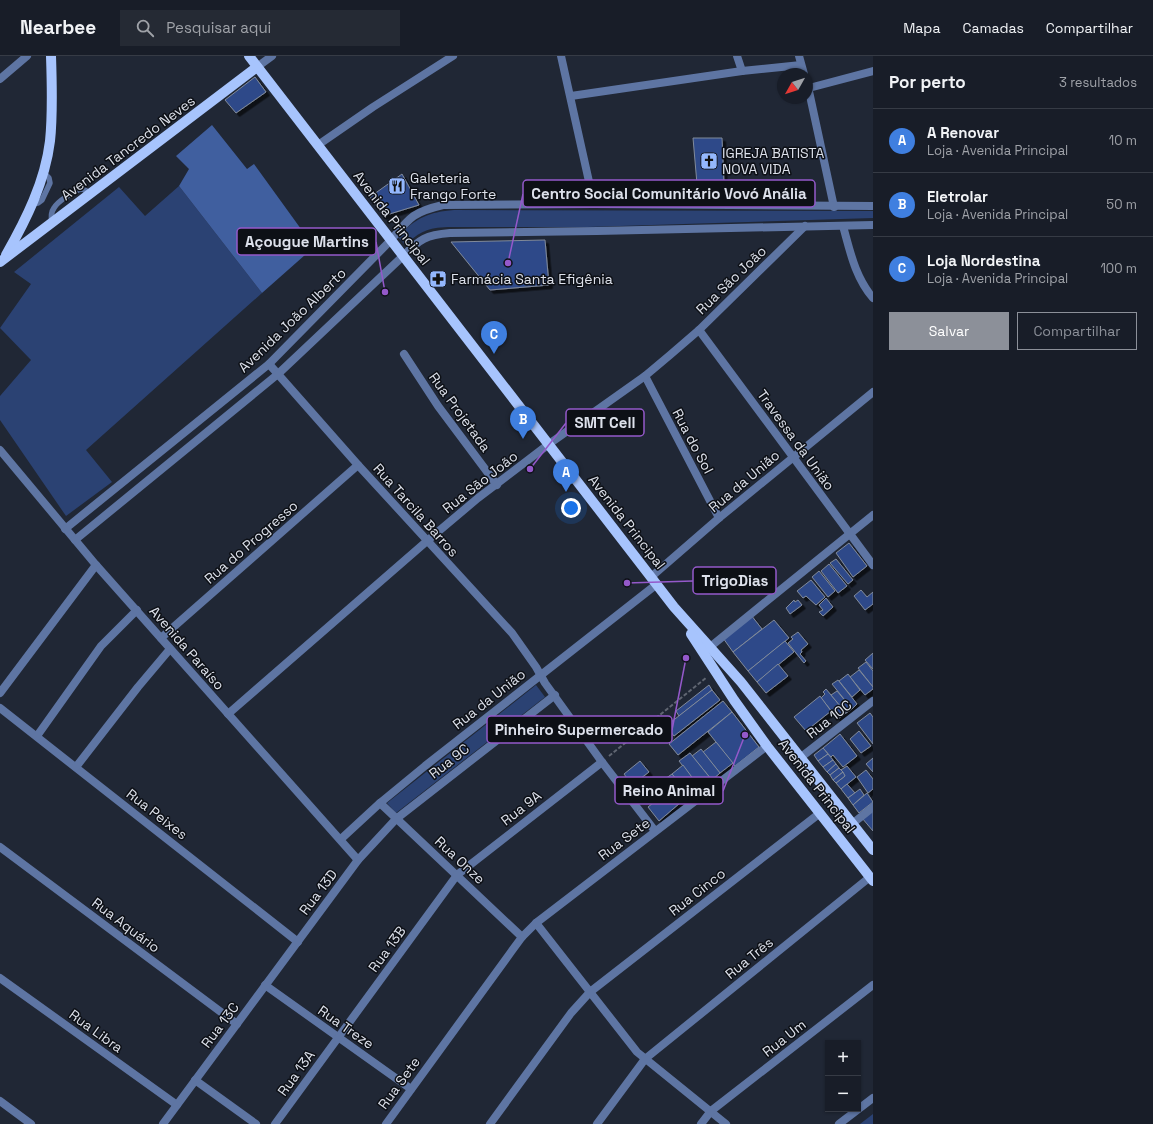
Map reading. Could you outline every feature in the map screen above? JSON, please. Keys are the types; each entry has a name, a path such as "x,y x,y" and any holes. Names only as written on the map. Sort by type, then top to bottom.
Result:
{"main road":[{"path":"1,261 27,215 43,172 51,126 51,56"},
{"name":"Avenida Principal","path":"249,56 654,580 674,607 714,670 767,746 871,879"},
{"name":"Avenida Tancredo Neves","path":"1,261 257,67"},
{"path":"27,215 28,221 33,227 42,231"},
{"name":"Avenida Principal","path":"674,607 741,682 873,850"}],"street":[{"path":"0,79 27,56"},
{"name":"Avenida Tancredo Neves","path":"257,67 272,56"},
{"path":"318,145 453,56"},
{"path":"561,56 594,204"},
{"path":"737,56 742,71"},
{"path":"799,56 802,68"},
{"path":"571,96 742,71 801,65"},
{"path":"813,84 873,71"},
{"path":"812,104 834,207"},
{"name":"Avenida João Alberto","path":"65,529 270,364 391,240 409,218 420,212 443,205 594,204 834,207 873,206"},
{"name":"Avenida João Alberto","path":"75,540 278,374 416,243 424,238 436,234 450,233 873,225"},
{"name":"Rua São João","path":"228,714 427,541 496,484 644,376 699,330 805,226"},
{"path":"843,226 858,275 873,298"},
{"name":"Travessa da União","path":"699,330 873,565"},
{"name":"Rua Projetada","path":"404,354 438,406 496,484"},
{"name":"Rua Tarcila Barros","path":"270,364 358,465 512,633 541,674 545,683 602,762 655,831"},
{"name":"Rua do Sol","path":"644,376 719,518"},
{"name":"Rua da União","path":"341,839 380,803 541,674 654,580 719,518 873,392"},
{"name":"Avenida Paraíso","path":"0,450 96,565 341,839 358,860"},
{"name":"Rua do Progresso","path":"161,638 358,465"},
{"path":"710,647 873,515"},
{"path":"0,693 96,565"},
{"path":"37,736 102,646 136,610"},
{"path":"76,767 138,687 170,649"},
{"name":"Rua 9C","path":"396,818 555,695"},
{"name":"Rua 10C","path":"800,758 873,701"},
{"name":"Rua Peixes","path":"0,708 298,942"},
{"name":"Rua Sete","path":"386,1124 522,937 536,923 767,746"},
{"name":"Rua 9A","path":"457,875 602,762"},
{"name":"Rua Onze","path":"380,803 522,937"},
{"path":"852,824 873,807"},
{"name":"Rua Cinco","path":"490,1124 571,1014 590,992 820,813"},
{"name":"Rua 13D","path":"265,985 358,860 396,818"},
{"name":"Rua Aquário","path":"0,848 237,1024"},
{"name":"Rua 13B","path":"338,1037 457,875"},
{"name":"Rua Três","path":"597,1124 645,1059 871,879"},
{"path":"536,923 637,1052 726,1124"},
{"name":"Rua Libra","path":"0,978 177,1105"},
{"name":"Rua 13C","path":"163,1124 265,985"},
{"name":"Rua Treze","path":"265,985 411,1089"},
{"name":"Rua Um","path":"701,1124 711,1111 873,985"},
{"name":"Rua 13A","path":"276,1124 338,1037"},
{"path":"195,1080 256,1124"},
{"path":"839,1124 873,1098"},
{"path":"0,1101 31,1124"}],"path":[{"path":"602,762 714,670"}],"shaded area":[{"path":"212,125 247,169 254,164 314,247 262,293 179,186 189,169 176,156"},
{"path":"179,186 262,293 86,450 112,482 66,516 0,420 0,396 31,360 0,328 31,284 14,272 119,187 145,216"},
{"path":"454,210 873,211 873,218 588,227 448,227 429,229 416,236 405,245 398,237 410,225 423,217 437,212"},
{"path":"536,685 545,697 396,813 387,803"},
{"path":"873,1114 873,1124 860,1124"}],"building":[{"path":"255,77 266,92 236,113 225,100"},
{"name":"IGREJA BATISTA NOVA VIDA","path":"693,138 722,138 724,184 697,184"},
{"name":"Galeteria Frango Forte","path":"402,174 419,205 383,216 370,197"},
{"path":"545,240 549,285 490,290 451,242"},
{"path":"849,543 867,566 853,577 836,553"},
{"path":"836,559 853,580 848,584 830,563"},
{"path":"829,564 847,586 838,593 821,571"},
{"path":"819,571 835,591 828,597 812,577"},
{"path":"811,580 825,597 816,605 806,596 803,598 797,591"},
{"path":"861,590 867,597 873,592 873,604 865,610 854,596"},
{"path":"826,598 833,607 823,616 819,612 823,610 819,605"},
{"path":"794,600 795,602 798,600 802,605 790,614 786,608"},
{"path":"751,615 762,629 733,652 723,638"},
{"path":"774,620 789,638 748,671 733,652"},
{"path":"798,632 808,644 801,650 802,652 800,654 806,661 804,663 788,643 793,639 791,637"},
{"path":"785,641 794,652 757,682 748,671"},
{"path":"873,653 873,669 865,660"},
{"path":"866,662 873,671 873,687 858,668"},
{"path":"778,664 788,676 766,693 757,682"},
{"path":"859,670 873,687 873,689 865,695 850,677"},
{"path":"848,674 860,690 852,697 839,681"},
{"path":"838,680 857,704 852,709 832,684"},
{"path":"709,685 712,690 679,716 676,711"},
{"path":"826,689 846,713 838,719 821,698 825,694 823,692"},
{"path":"712,690 720,700 674,736 666,726"},
{"path":"837,691 852,709 846,713 831,695"},
{"path":"820,696 831,711 806,731 794,717"},
{"path":"723,701 732,712 678,755 669,744"},
{"path":"732,712 759,747 735,766 708,732"},
{"path":"870,713 873,717 873,744 857,723"},
{"path":"859,731 871,746 861,753 850,739"},
{"path":"840,734 857,756 843,767 833,755 831,757 823,748"},
{"path":"716,742 733,763 720,773 703,752"},
{"path":"823,748 828,754 818,761 814,755"},
{"path":"701,749 720,773 712,780 692,756"},
{"path":"690,753 711,779 700,788 679,761"},
{"path":"828,754 833,760 823,767 818,761"},
{"path":"873,758 873,772 866,764"},
{"path":"833,760 836,764 827,772 823,767"},
{"path":"640,761 649,772 632,785 624,774"},
{"path":"836,764 839,768 830,775 827,772"},
{"path":"683,765 700,788 690,796 672,774"},
{"path":"847,766 856,777 841,789 836,783 845,776 841,770"},
{"path":"839,768 843,772 833,780 830,775"},
{"path":"866,770 873,779 873,789 868,793 857,777"},
{"path":"843,772 845,776 836,783 833,780"},
{"path":"672,774 690,796 680,803 662,781"},
{"path":"847,784 855,793 848,798 841,789"},
{"path":"860,789 864,795 853,805 848,798"},
{"path":"669,790 680,803 659,821 648,807"},
{"path":"867,793 873,802 859,813 853,805"},
{"path":"873,809 873,831 862,818"}],"place":[{"name":"IGREJA BATISTA NOVA VIDA","path":"709,161"},
{"name":"Galeteria Frango Forte","path":"397,186"},
{"name":"Centro Social Comunitário Vovó Anália","path":"508,263"},
{"name":"Farmácia Santa Efigênia","path":"438,279"},
{"name":"Açougue Martins","path":"385,292"},
{"name":"Loja Nordestina","path":"494,354"},
{"name":"Eletrolar","path":"523,439"},
{"name":"SMT Cell","path":"530,469"},
{"name":"A Renovar","path":"566,492"},
{"name":"TrigoDias","path":"627,583"},
{"name":"Pinheiro Supermercado","path":"686,658"},
{"name":"Reino Animal","path":"745,735"}]}
